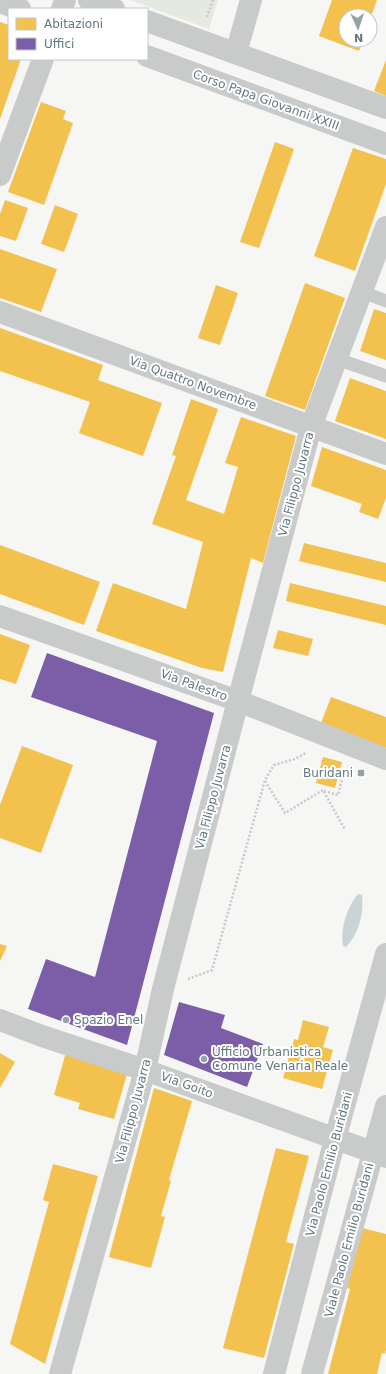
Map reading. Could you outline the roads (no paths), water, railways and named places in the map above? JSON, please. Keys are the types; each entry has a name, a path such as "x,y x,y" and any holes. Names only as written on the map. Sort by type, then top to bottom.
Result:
{"street":[{"path":"89,0 111,8"},
{"path":"236,53 251,0"},
{"path":"0,2 17,8"},
{"path":"148,21 386,108"},
{"name":"Corso Papa Giovanni XXIII","path":"148,56 386,144"},
{"path":"0,175 43,60"},
{"name":"Via Filippo Juvarra","path":"60,1374 145,1070 163,989 311,427 386,227"},
{"name":"Via Quattro Novembre","path":"0,312 386,454"},
{"name":"Via Palestro","path":"0,616 238,701 386,759"},
{"name":"Via Paolo Emilio Buridani","path":"274,1374 335,1139 386,954"},
{"name":"Via Goito","path":"0,1020 42,1036 145,1070 380,1155"},
{"name":"Viale Paolo Emilio Buridani","path":"312,1374 380,1155 386,1106"}],"lane":[{"path":"362,292 386,301"},
{"path":"337,359 386,376"}],"place":[{"name":"Buridani","path":"361,773"},
{"name":"Spazio Enel","path":"66,1020"},
{"name":"Ufficio Urbanistica Comune Venaria Reale","path":"204,1059"}]}
